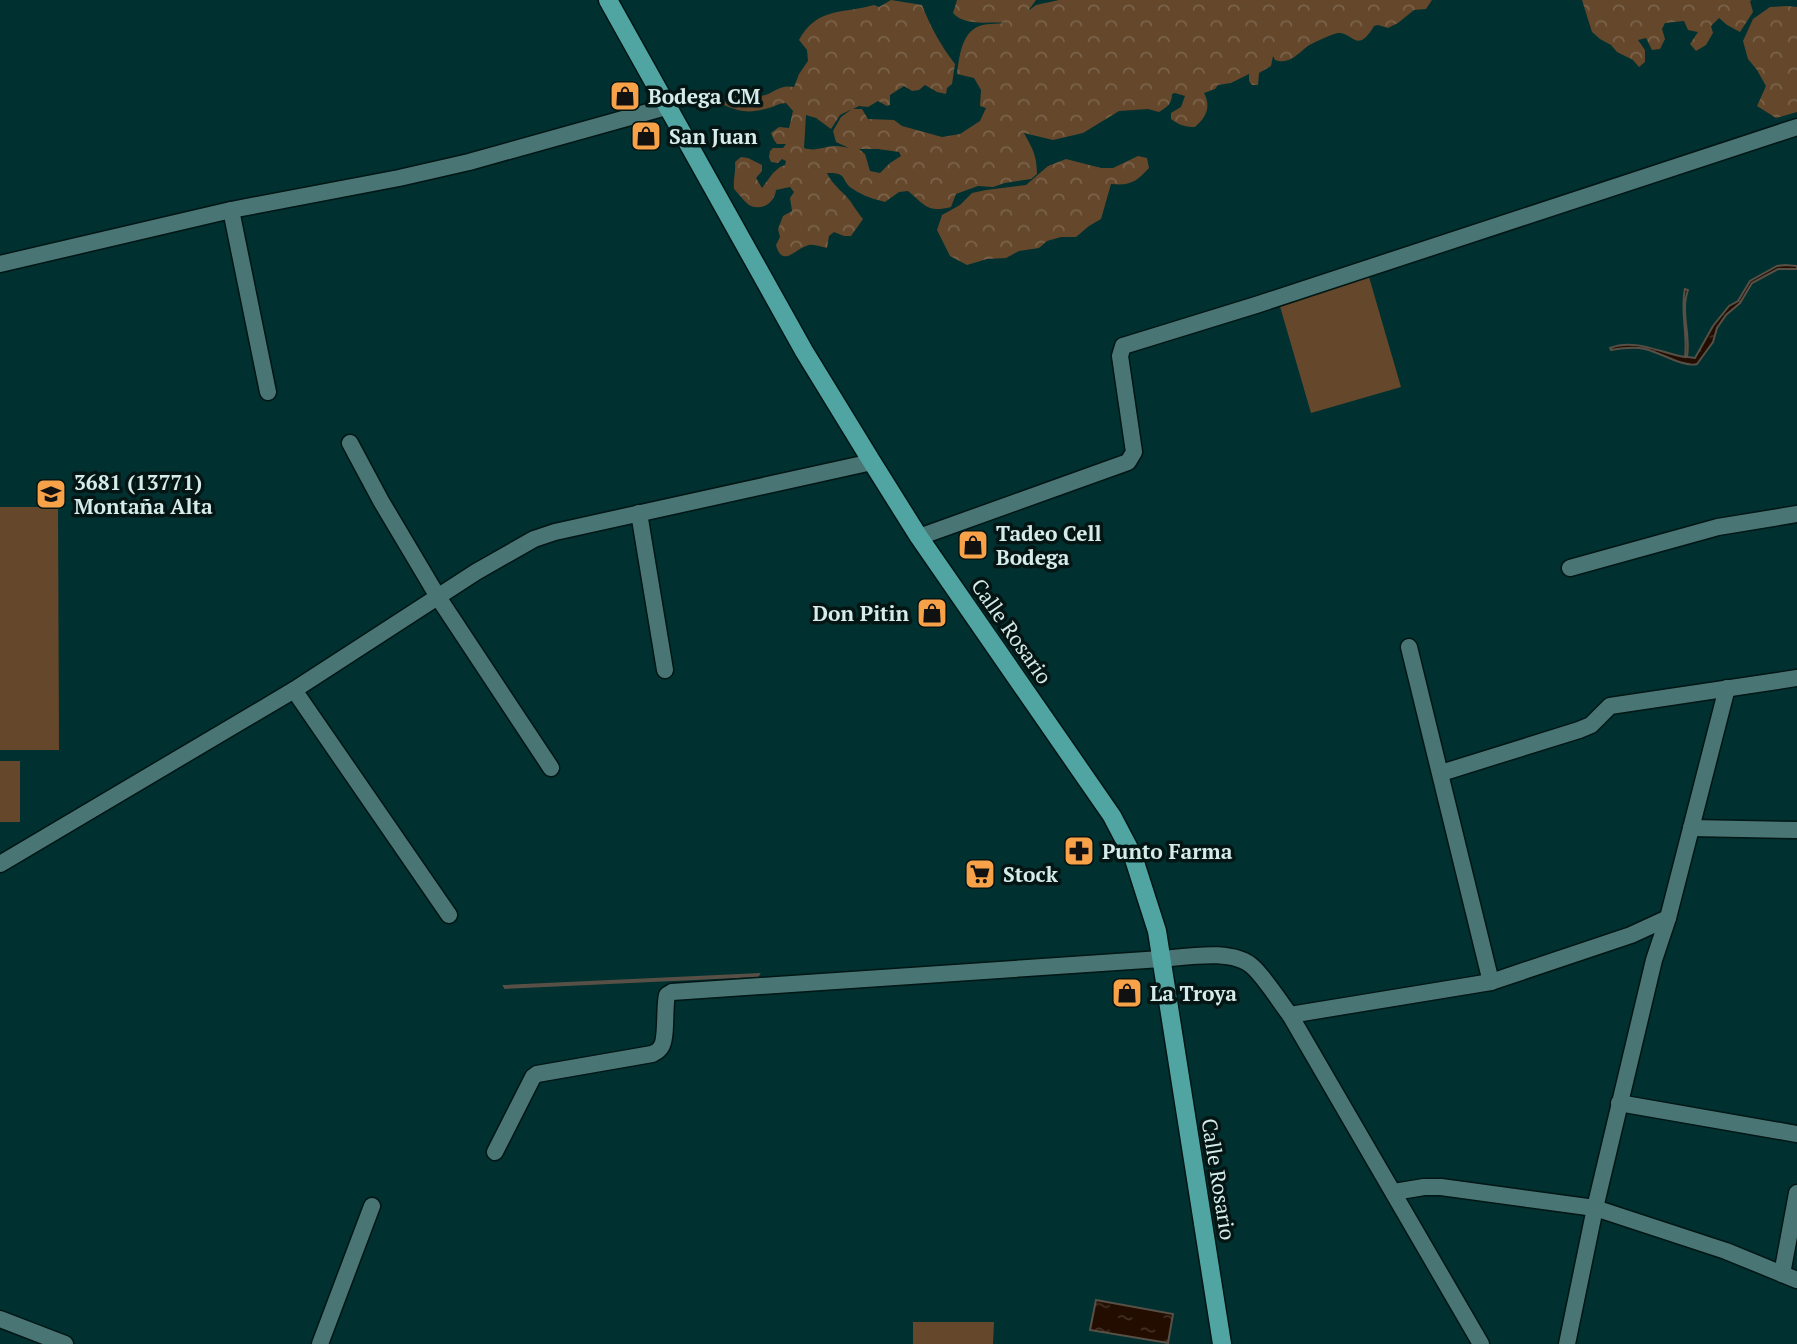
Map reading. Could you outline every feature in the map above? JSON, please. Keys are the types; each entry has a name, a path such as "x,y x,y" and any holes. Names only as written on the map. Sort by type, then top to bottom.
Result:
{"main road":[{"name":"Calle Rosario","path":"608,0 804,351 872,462 919,537 1112,816 1133,856 1157,931 1222,1344"}],"street":[{"path":"0,264 231,210 399,178 666,107"},
{"path":"919,537 1128,462 1134,452 1120,356 1123,346 1256,305 1797,127"},
{"path":"231,210 268,392"},
{"path":"350,443 438,597 551,768"},
{"path":"0,864 294,690 476,572 534,539 555,531 872,462"},
{"path":"639,513 665,670"},
{"path":"1570,568 1718,527 1797,514"},
{"path":"1409,648 1491,982"},
{"path":"1441,773 1579,730 1591,725 1611,706 1797,678"},
{"path":"1567,1344 1619,1103 1727,688"},
{"path":"294,690 449,915"},
{"path":"1691,828 1797,830"},
{"path":"1290,1015 1491,982 1630,936 1668,918"},
{"path":"1630,936 1644,936 1656,954"},
{"path":"495,1152 537,1074 652,1054 659,1050 664,1044 665,1003 667,995 672,992 1161,959 1219,956 1236,958 1252,966 1290,1015 1481,1344"},
{"path":"1619,1103 1797,1134"},
{"path":"1394,1192 1441,1187 1595,1208 1726,1251 1789,1277 1797,1193"},
{"path":"320,1344 372,1206"},
{"path":"0,1319 65,1344"}],"green space":[{"path":"891,0 922,5 936,36 955,64 952,84 947,88 946,94 925,85 912,91 904,86 890,95 890,105 878,101 868,107 859,106 853,109 862,109 868,119 894,120 902,126 942,137 960,134 980,121 986,108 980,106 981,90 974,78 957,74 964,41 977,27 1005,23 964,20 953,13 957,0 1036,0 1028,11 1036,5 1059,0 1432,0 1426,9 1414,10 1388,28 1374,26 1368,35 1359,41 1338,33 1310,45 1289,60 1275,60 1273,56 1271,66 1259,73 1258,85 1252,85 1249,74 1231,83 1218,85 1204,93 1207,111 1195,127 1182,125 1171,119 1171,113 1181,107 1185,96 1175,93 1168,105 1159,112 1148,109 1119,111 1083,133 1053,140 1024,133 1035,157 1037,174 1031,179 993,187 978,186 956,194 951,207 931,208 908,191 899,192 885,202 857,191 839,174 827,173 863,219 851,236 834,232 829,236 827,248 809,245 782,256 776,245 780,237 778,229 783,216 792,211 790,198 794,192 790,187 776,190 774,198 768,204 760,207 749,205 734,189 735,162 741,157 762,165 762,171 756,178 762,188 773,173 785,165 786,161 782,159 778,163 771,162 770,151 773,148 783,148 786,144 777,144 771,133 779,127 789,128 793,111 786,103 757,111 736,110 724,105 726,95 732,91 760,96 784,87 794,87 808,61 807,50 799,40 806,29 831,14 874,5 879,7","holes":["852,109 841,117 833,131 836,142 849,148 804,148 806,115 816,118 831,129 840,115","859,149 899,152 901,156 880,173 870,171 865,154"]},
{"path":"1582,0 1752,0 1753,12 1740,32 1719,18 1711,26 1713,33 1706,45 1696,51 1690,44 1698,32 1688,30 1684,21 1665,23 1662,29 1665,39 1660,49 1652,50 1646,38 1638,40 1645,50 1645,62 1639,67 1592,32"},
{"path":"1770,7 1797,7 1797,112 1776,118 1757,106 1766,86 1748,59 1743,41 1753,19"},
{"path":"1138,156 1147,158 1149,168 1132,182 1111,184 1101,219 1076,237 1061,237 1047,241 1039,248 1019,251 1006,258 987,259 967,265 950,256 937,230 942,215 960,205 972,193 1026,185 1048,166 1066,159 1101,168 1113,168"},
{"path":"1369,277 1401,387 1311,413 1279,303"},
{"path":"0,507 58,507 59,750 0,750"},
{"path":"0,761 20,761 20,822 0,822"},
{"path":"913,1322 994,1322 993,1344 913,1344"}],"water":[{"path":"1777,266 1797,266 1797,269 1778,269 1752,283 1740,303 1726,315 1717,328 1713,342 1697,364 1686,364 1641,348 1610,348 1638,345 1685,357 1683,306 1685,289 1688,290 1685,307 1687,357 1695,358 1713,326 1729,306 1738,301 1750,281"},
{"path":"759,974 505,988 504,986"},
{"path":"1096,1300 1173,1314 1168,1343 1090,1330"}],"place":[{"name":"Bodega CM","path":"625,96"},
{"name":"San Juan","path":"646,136"},
{"name":"3681 (13771) Montaña Alta","path":"51,494"},
{"name":"Tadeo Cell Bodega","path":"973,545"},
{"name":"Don Pitin","path":"932,613"},
{"name":"Punto Farma","path":"1079,851"},
{"name":"Stock","path":"980,874"},
{"name":"La Troya","path":"1127,993"}]}
